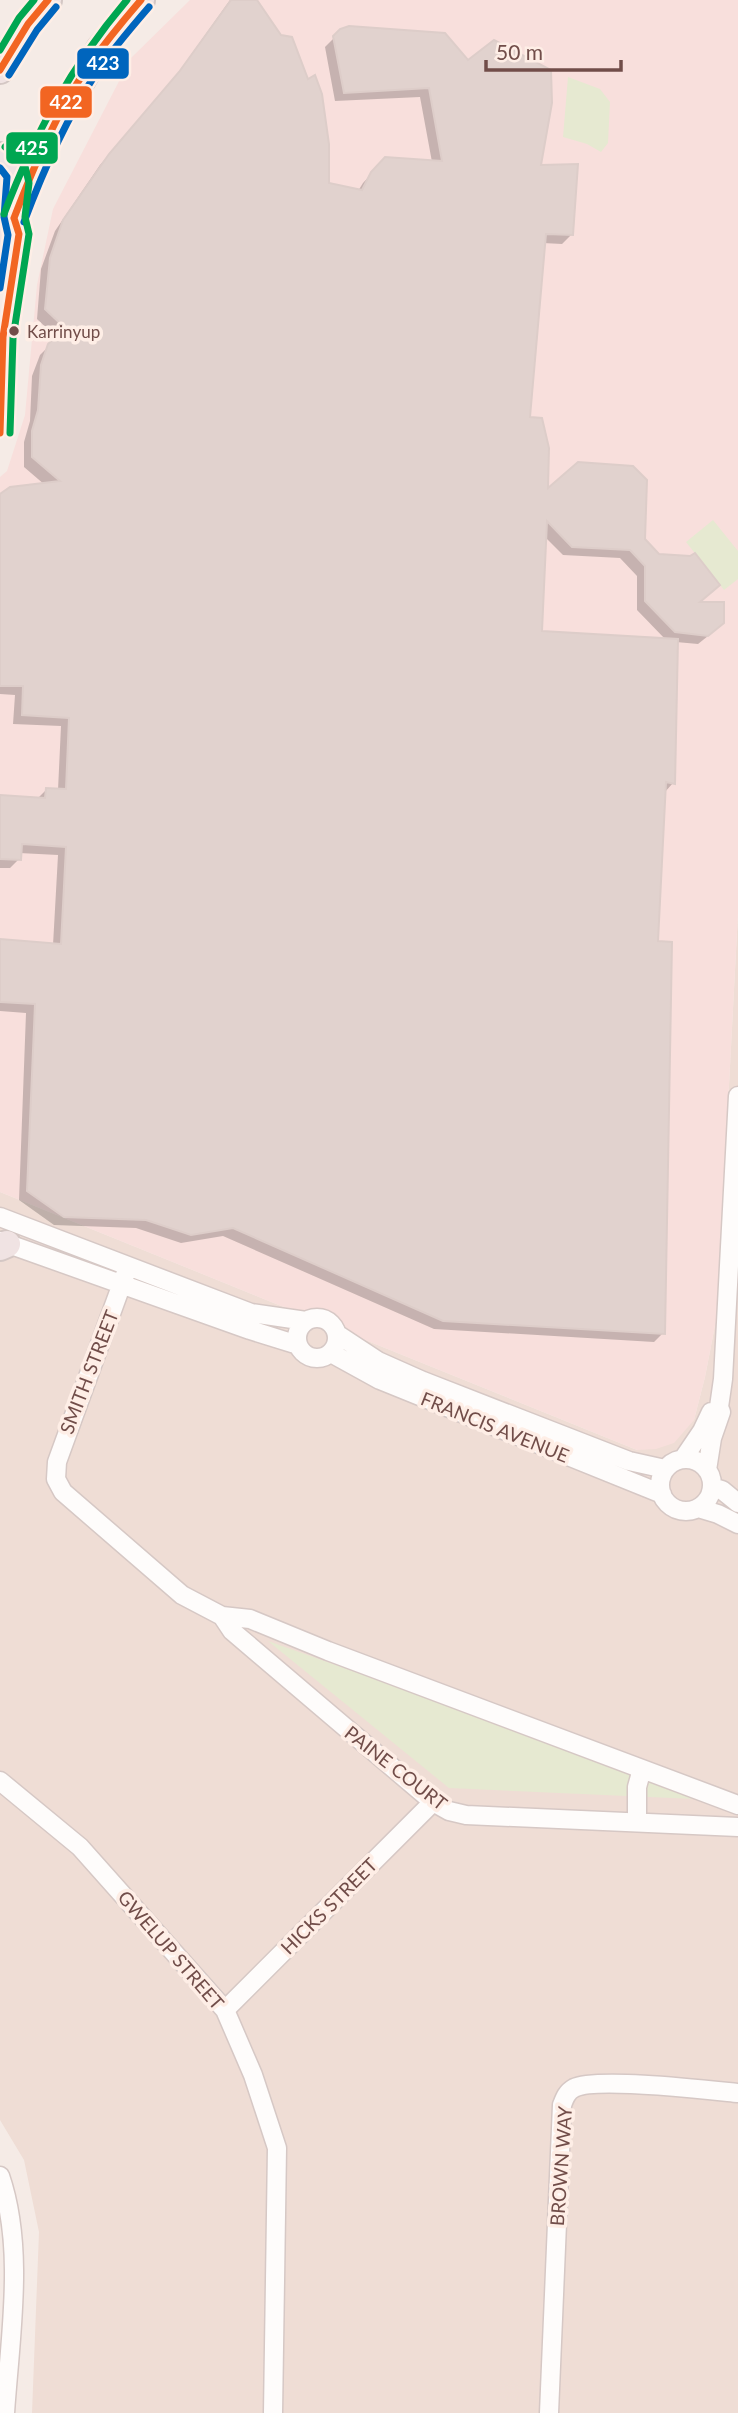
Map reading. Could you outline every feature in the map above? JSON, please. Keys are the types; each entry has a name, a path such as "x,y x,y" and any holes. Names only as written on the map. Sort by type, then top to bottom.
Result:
{"highway":[{"path":"28,24 38,0"},
{"path":"0,70 28,24 48,0"},
{"path":"0,252 32,170 67,103 100,49 141,0"},
{"path":"0,156 15,168 18,178 19,194 14,218"}],"street":[{"path":"698,1508 705,1503 710,1478 712,1438 721,1412 719,1407 738,1096"},
{"name":"FRANCIS AVENUE","path":"0,1217 251,1313 306,1321 312,1318 325,1319 335,1328 337,1334 378,1361 423,1381 629,1461 665,1469"},
{"name":"FRANCIS AVENUE","path":"2,1244 298,1345 312,1358 325,1357 331,1353 380,1380 662,1494"},
{"name":"SMITH STREET","path":"56,1479 62,1443 128,1267"},
{"path":"298,1345 298,1331 306,1321"},
{"path":"331,1353 337,1341 337,1334"},
{"path":"683,1459 702,1431 713,1407 719,1407"},
{"path":"738,1503 722,1490 696,1461 683,1459 665,1469 660,1486 667,1502 681,1510 698,1508 718,1514 738,1524"},
{"name":"PAINE COURT","path":"56,1479 63,1492 182,1595 222,1616 250,1619 328,1651 738,1805"},
{"name":"PAINE COURT","path":"222,1616 232,1631 433,1802 449,1811 466,1815 738,1827"},
{"path":"637,1821 637,1787 642,1769"},
{"name":"GWELUP STREET","path":"0,1781 80,1847 225,2010 253,2075 277,2148 273,2413"},
{"name":"HICKS STREET","path":"225,2010 433,1802"},
{"name":"BROWN WAY","path":"549,2413 562,2105 567,2093 575,2087 598,2083 738,2092"},
{"path":"0,2176 12,2222 14,2256 5,2413"}],"shaded area":[{"path":"190,0 738,0 738,913 717,1315 694,1420 674,1443 656,1449 637,1450 0,1192 0,477 7,471 25,415 37,285 53,209 131,58"},
{"path":"738,913 738,2413 32,2413 39,2232 24,2160 0,2120 0,1192 637,1450 694,1420 717,1315"}],"green space":[{"path":"568,77 600,89 610,102 608,143 601,152 587,144 563,137"},
{"path":"713,520 738,551 738,579 724,590 686,542"},
{"path":"268,1641 717,1800 449,1788"}],"building":[{"path":"231,0 257,0 281,35 292,37 308,79 315,75 322,94 329,144 329,183 362,190 371,172 385,157 442,161 429,88 344,93 333,36 340,29 349,26 445,33 468,60 494,40 551,70 552,103 541,165 578,164 573,235 546,234 530,417 542,418 549,448 548,488 578,462 633,466 647,480 645,539 659,554 690,556 695,553 720,585 700,602 724,602 724,623 708,636 675,632 645,601 645,566 630,550 572,547 547,521 542,631 678,639 675,784 666,782 658,941 672,942 665,1334 443,1321 233,1228 191,1235 146,1220 64,1217 27,1191 35,1004 0,1002 0,939 61,944 66,847 22,844 21,860 0,859 0,795 45,798 46,788 66,789 69,718 22,715 23,686 0,686 0,494 10,487 60,481 32,457 32,431 38,410 41,365 48,344 65,328 45,309 50,258 63,220 109,154 179,72"}],"transit line":[{"name":"425","path":"0,50 19,18 34,0"},
{"name":"422","path":"0,70 28,24 48,0"},
{"name":"425","path":"4,214 28,156 56,101 89,50 127,0"},
{"name":"422","path":"14,218 29,179 65,104 100,50 141,0"},
{"name":"423","path":"9,75 37,30 56,7"},
{"name":"423","path":"24,222 55,147 84,92 108,57 149,7"},
{"name":"425","path":"5,147 16,152 24,162 29,183 25,217 29,234 13,338 10,433"},
{"name":"423","path":"0,168 7,177 4,217 8,235 0,288"},
{"name":"422","path":"0,433 3,337 19,234 14,218"}],"place":[{"name":"Karrinyup","path":"14,331"}]}
